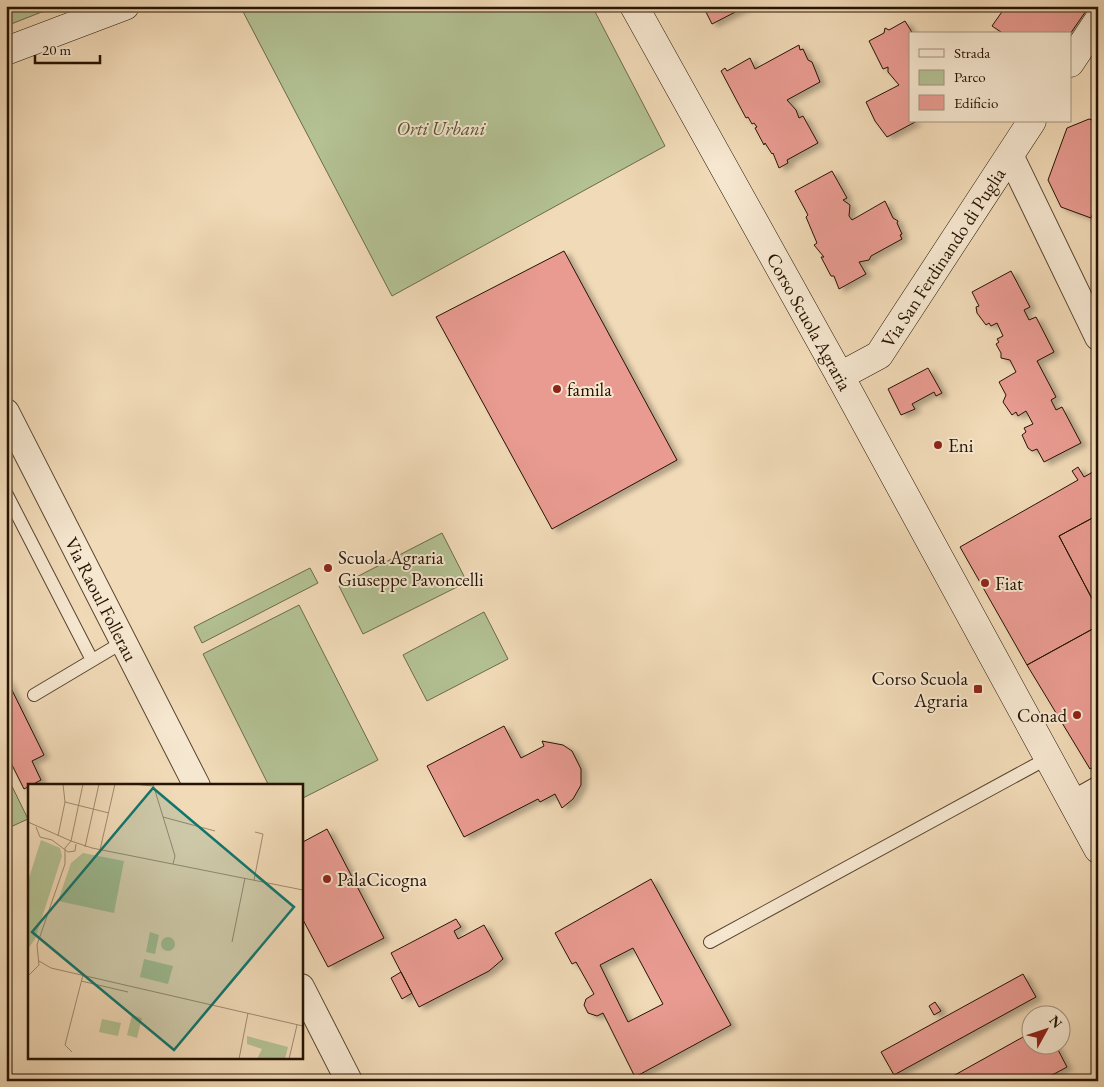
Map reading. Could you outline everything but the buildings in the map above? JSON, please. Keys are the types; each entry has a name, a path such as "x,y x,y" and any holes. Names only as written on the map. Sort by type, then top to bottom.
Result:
{"main road":[{"path":"6,51 125,6"},
{"name":"Corso Scuola Agraria","path":"634,6 840,376 1098,849"},
{"path":"1072,60 1098,20"},
{"name":"Via San Ferdinando di Puglia","path":"840,376 879,355 1031,122"}],"street":[{"path":"1010,155 1098,337"},
{"name":"Via Raoul Follerau","path":"6,412 196,784"},
{"path":"1073,804 1098,790"},
{"path":"302,989 349,1081"}],"lane":[{"path":"6,493 92,660"},
{"path":"34,695 123,642"},
{"path":"710,942 1048,758"}],"green space":[{"path":"6,6 57,6 6,26"},
{"name":"Orti Urbani","path":"240,6 592,6 665,146 392,296"},
{"path":"442,533 467,582 363,634 339,586"},
{"path":"310,568 318,583 202,643 194,627"},
{"path":"299,605 378,760 302,798 302,784 268,784 203,654"},
{"path":"484,612 508,659 427,701 403,655"},
{"path":"6,774 28,819 6,829"}],"place":[{"name":"famila","path":"557,389"},
{"name":"Eni","path":"938,445"},
{"name":"Scuola Agraria Giuseppe Pavoncelli","path":"328,568"},
{"name":"Fiat","path":"985,583"},
{"name":"Corso Scuola Agraria","path":"978,689"},
{"name":"Conad","path":"1077,715"},
{"name":"PalaCicogna","path":"327,879"}]}
